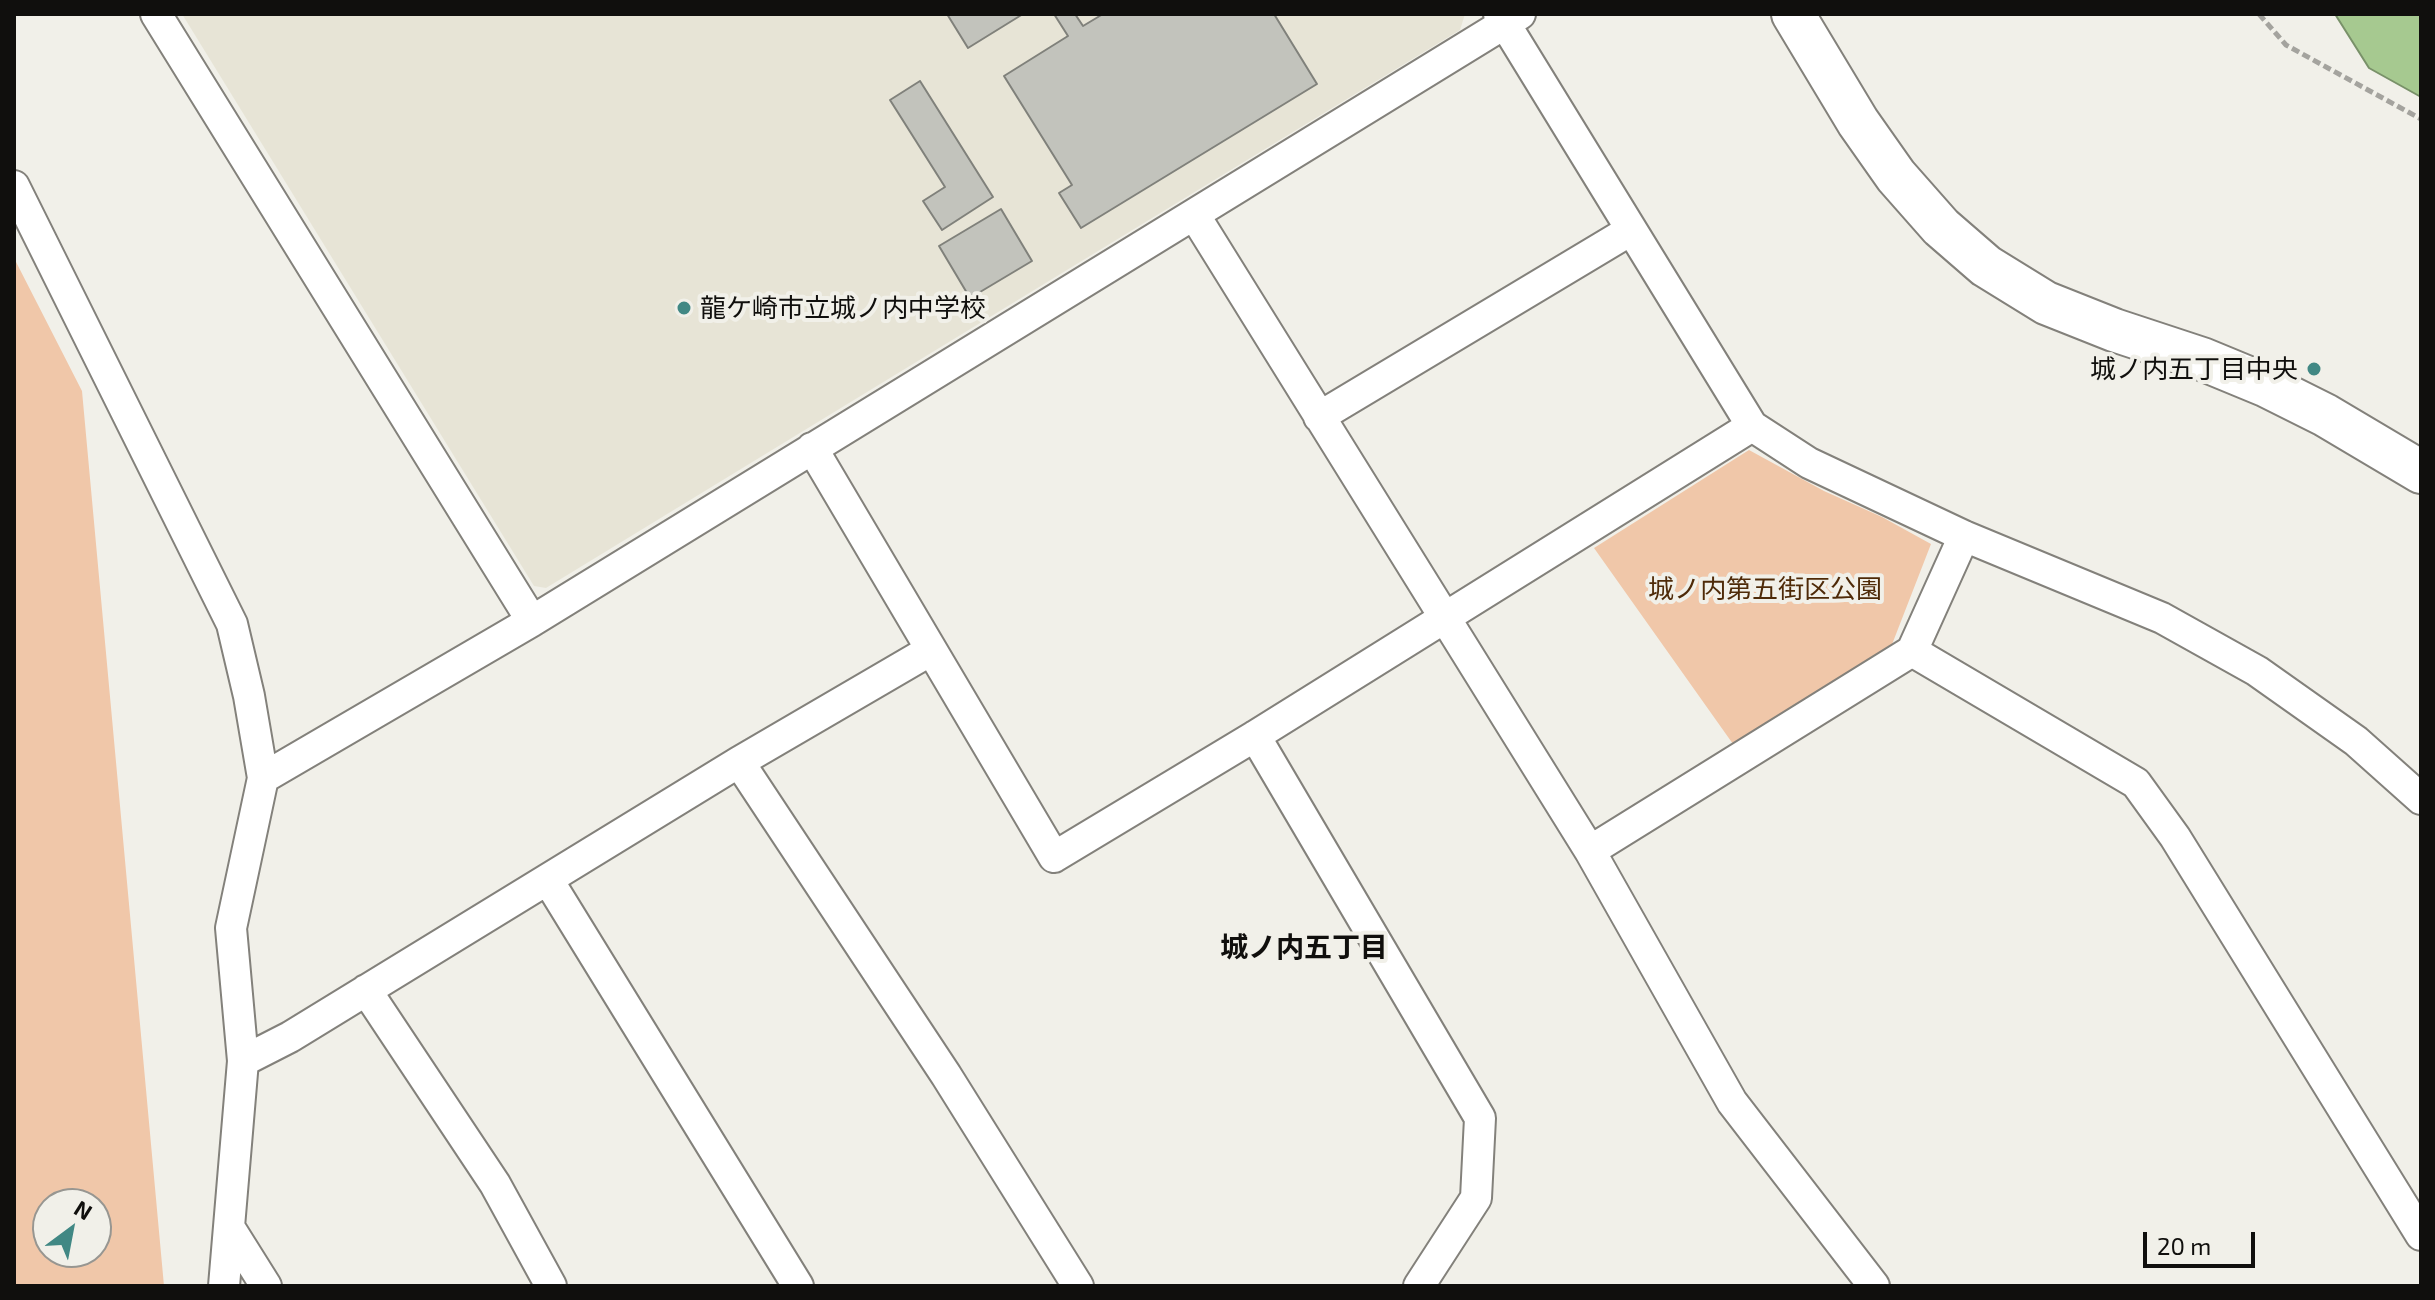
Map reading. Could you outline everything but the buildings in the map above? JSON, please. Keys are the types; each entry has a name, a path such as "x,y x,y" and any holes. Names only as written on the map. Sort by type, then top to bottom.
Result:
{"street":[{"path":"156,14 532,621"},
{"path":"1793,14 1858,122 1896,176 1941,227 1986,266 2046,303 2265,385 2325,415 2421,472"},
{"path":"263,778 532,621 1195,216 1508,17 1631,230 1752,426 1809,463 1964,536 2162,618 2257,671 2356,741 2421,799"},
{"path":"14,186 232,624 249,696 263,778 231,928 243,1061 224,1286"},
{"path":"1195,216 1590,851 1732,1102 1874,1286"},
{"path":"1319,417 1631,230"},
{"path":"812,448 1054,857 1255,736 1752,426"},
{"path":"1590,851 1912,651 1964,536"},
{"path":"243,1061 290,1037 739,762 931,650"},
{"path":"1912,651 2136,783 2175,837 2421,1235"},
{"path":"1255,736 1480,1118 1476,1198 1419,1286"},
{"path":"739,762 946,1075 1078,1286"},
{"path":"548,880 798,1286"},
{"path":"366,990 495,1184 551,1286"},
{"path":"229,1227 266,1286"}],"path":[{"path":"2259,14 2286,45 2421,119"}],"shaded area":[{"name":"龍ケ崎市立城ノ内中学校","path":"182,14 1465,14 1460,30 546,588 534,586"},
{"path":"2335,14 2421,14 2421,97 2369,68"}],"green space":[{"path":"14,258 82,391 164,1286 14,1286"},
{"name":"城ノ内第五街区公園","path":"1749,450 1931,544 1891,647 1733,744 1594,548"}],"place":[{"name":"龍ケ崎市立城ノ内中学校","path":"684,308"},
{"name":"城ノ内五丁目中央","path":"2314,369"}],"district":[{"name":"城ノ内五丁目","path":"1304,948"}]}
